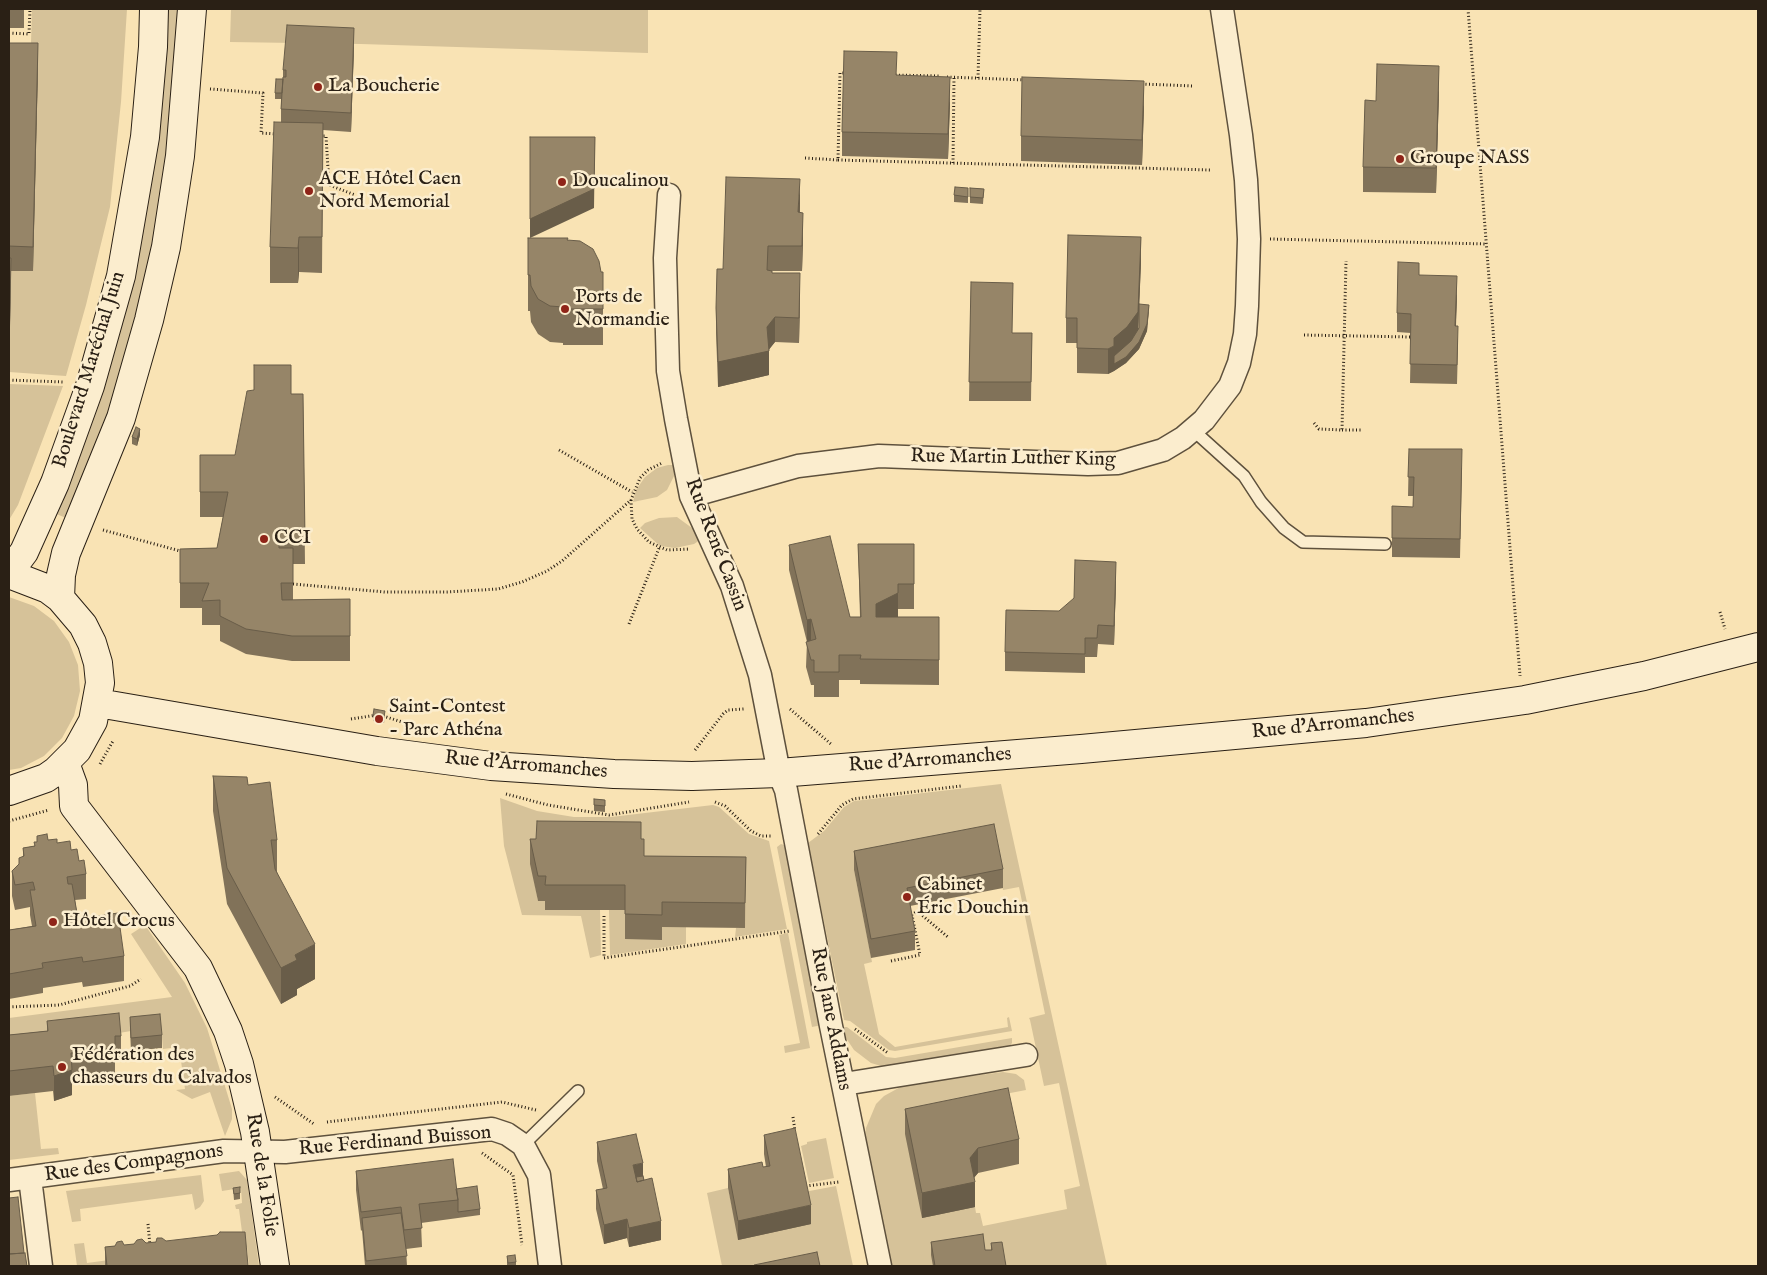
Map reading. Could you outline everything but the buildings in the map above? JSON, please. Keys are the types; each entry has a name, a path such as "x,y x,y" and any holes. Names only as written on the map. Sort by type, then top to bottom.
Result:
{"main road":[{"name":"Boulevard Maréchal Juin","path":"9,573 24,552 58,475 90,386 121,276 144,137 153,47 154,9"},
{"name":"Boulevard Maréchal Juin","path":"60,598 61,574 66,553 88,504 128,395 149,320 166,247 180,156 192,9"},
{"path":"9,573 35,582 60,598 83,624 92,643 98,663 98,703 86,736 65,763 36,783 9,791"},
{"name":"Rue d'Arromanches","path":"98,703 368,750 492,766 692,776 778,773 1081,750 1384,720 1525,700 1644,676 1758,647"},
{"path":"63,808 73,785 65,763"},
{"name":"Rue de la Folie","path":"36,783 56,799 167,926 202,977 216,1002 235,1048 245,1085 258,1152 275,1266"}],"street":[{"name":"Rue Martin Luther King","path":"691,496 798,466 879,456 1088,464 1118,463 1163,450 1193,430 1219,403 1230,386 1239,363 1247,315 1249,239 1246,180 1222,9"},
{"name":"Rue René Cassin","path":"669,195 665,258 668,371 691,496 732,586 760,675 778,773"},
{"name":"Rue Jane Addams","path":"778,773 786,790 880,1266"},
{"path":"844,1084 1026,1055"},
{"name":"Rue Ferdinand Buisson","path":"258,1152 285,1152 492,1129 507,1134 523,1145"},
{"path":"523,1145 539,1175 550,1266"},
{"name":"Rue des Compagnons","path":"20,1179 224,1151 258,1152"},
{"path":"20,1179 41,1266"}],"lane":[{"path":"1193,430 1244,476 1261,502 1284,528 1303,542 1385,544"},
{"path":"523,1145 578,1091"}],"path":[{"path":"9,33 29,34 30,9"},
{"path":"978,78 980,9"},
{"path":"1468,9 1520,681"},
{"path":"838,160 840,73 850,73"},
{"path":"888,74 1028,80"},
{"path":"953,163 954,77"},
{"path":"1137,84 1194,86"},
{"path":"209,89 263,93 261,134 280,134"},
{"path":"317,135 326,136 328,185 355,195"},
{"path":"805,158 1210,170"},
{"path":"1264,239 1487,244"},
{"path":"1342,430 1346,261"},
{"path":"1304,335 1411,337"},
{"path":"9,380 67,382"},
{"path":"1314,423 1318,429 1362,430"},
{"path":"559,450 632,492"},
{"path":"293,584 385,592 498,589 547,571 562,561 631,500"},
{"path":"103,530 193,554"},
{"path":"629,624 659,548"},
{"path":"785,706 796,713 833,746"},
{"path":"692,754 722,714 733,709 747,709"},
{"path":"358,719 373,714 407,722 437,733"},
{"path":"500,792 548,805 609,814 685,804 692,801"},
{"path":"811,836 817,834 842,805 853,799"},
{"path":"706,802 721,803 757,834 773,836"},
{"path":"9,821 63,808"},
{"path":"891,962 920,956 912,915 917,911 949,938"},
{"path":"604,916 604,958 790,930"},
{"path":"9,1007 59,1005 130,986 141,979"},
{"path":"849,1024 887,1053 895,1055"},
{"path":"275,1097 312,1124 502,1102 555,1114"},
{"path":"793,1117 796,1135"},
{"path":"475,1148 513,1175 521,1238"},
{"path":"805,1179 806,1188 839,1182"},
{"path":"148,1224 151,1249"}],"shaded area":[{"path":"32,9 127,9 121,102 110,207 66,376 9,372 11,283 9,271 33,271 38,68 22,68 23,43 31,43"},
{"path":"164,9 183,9 172,156 134,340 71,520 54,513 82,441"},
{"path":"231,9 648,9 648,53 230,42"},
{"path":"9,384 63,386 18,505 9,520"},
{"path":"675,465 674,476 667,490 657,497 633,502 636,490 645,477 657,468"},
{"path":"677,517 692,528 700,540 694,544 675,548 660,546 640,528 645,523 659,518"},
{"path":"9,597 34,606 54,621 69,642 78,665 80,691 74,716 62,738 44,756 21,768 9,770"},
{"path":"1001,784 1107,1266 891,1266 865,1137 866,1128 876,1104 884,1096 904,1085 1003,1072 1016,1074 1024,1080 1026,1090 1005,1094 905,1134 975,1207 976,1213 980,1213 983,1226 1067,1209 1064,1190 1080,1186 1059,1083 1044,1086 1029,1018 1045,1014 1019,887 1003,890 994,843 854,870 872,962 864,964 879,1034 895,1047 1008,1027 1007,1018 1009,1017 1012,1031 895,1051 889,1050 850,1021 844,1020 808,843 824,831 844,807 854,801"},
{"path":"500,798 537,811 574,817 611,817 713,805 719,807 749,834 769,841 787,929 735,937 736,928 745,927 746,882 531,864 538,901 546,901 546,910 600,910 601,955 590,958 581,916 522,915 504,846"},
{"path":"781,844 787,846 822,1025 812,1027 777,847"},
{"path":"609,910 625,910 662,927 686,927 686,944 610,955"},
{"path":"145,925 185,983 207,1028 232,1109 232,1119 225,1136 210,1092 192,1099 176,1090 185,1089 179,1047 163,1049 161,1026 119,1033 9,1060 9,1018 172,997 131,934"},
{"path":"788,933 810,1048 785,1053 784,1046 800,1043 779,935"},
{"path":"844,1027 847,1027 886,1057 895,1058 1012,1038 1012,1043 1009,1047 893,1066 881,1066 871,1063 854,1050 846,1038"},
{"path":"35,1093 41,1149 58,1148 59,1154 9,1160 9,1096"},
{"path":"826,1138 834,1178 809,1183 801,1146 807,1144 807,1142"},
{"path":"239,1171 247,1180 259,1266 249,1266 247,1247 244,1247 239,1209 236,1209 235,1205 242,1203 241,1188 222,1191 219,1174"},
{"path":"201,1175 204,1201 195,1210 192,1194 80,1209 81,1221 72,1222 66,1191"},
{"path":"836,1186 853,1266 722,1266 707,1193 728,1188 739,1240 804,1192"},
{"path":"84,1243 87,1263 146,1255 136,1266 77,1266 74,1244"}],"place":[{"name":"La Boucherie","path":"318,87"},
{"name":"Groupe NASS","path":"1400,159"},
{"name":"Doucalinou","path":"562,182"},
{"name":"ACE Hôtel Caen Nord Memorial","path":"309,191"},
{"name":"Ports de Normandie","path":"565,309"},
{"name":"CCI","path":"264,539"},
{"name":"Saint-Contest - Parc Athéna","path":"379,719"},
{"name":"Cabinet Éric Douchin","path":"907,897"},
{"name":"Hôtel Crocus","path":"53,922"},
{"name":"Fédération des chasseurs du Calvados","path":"62,1067"}]}
